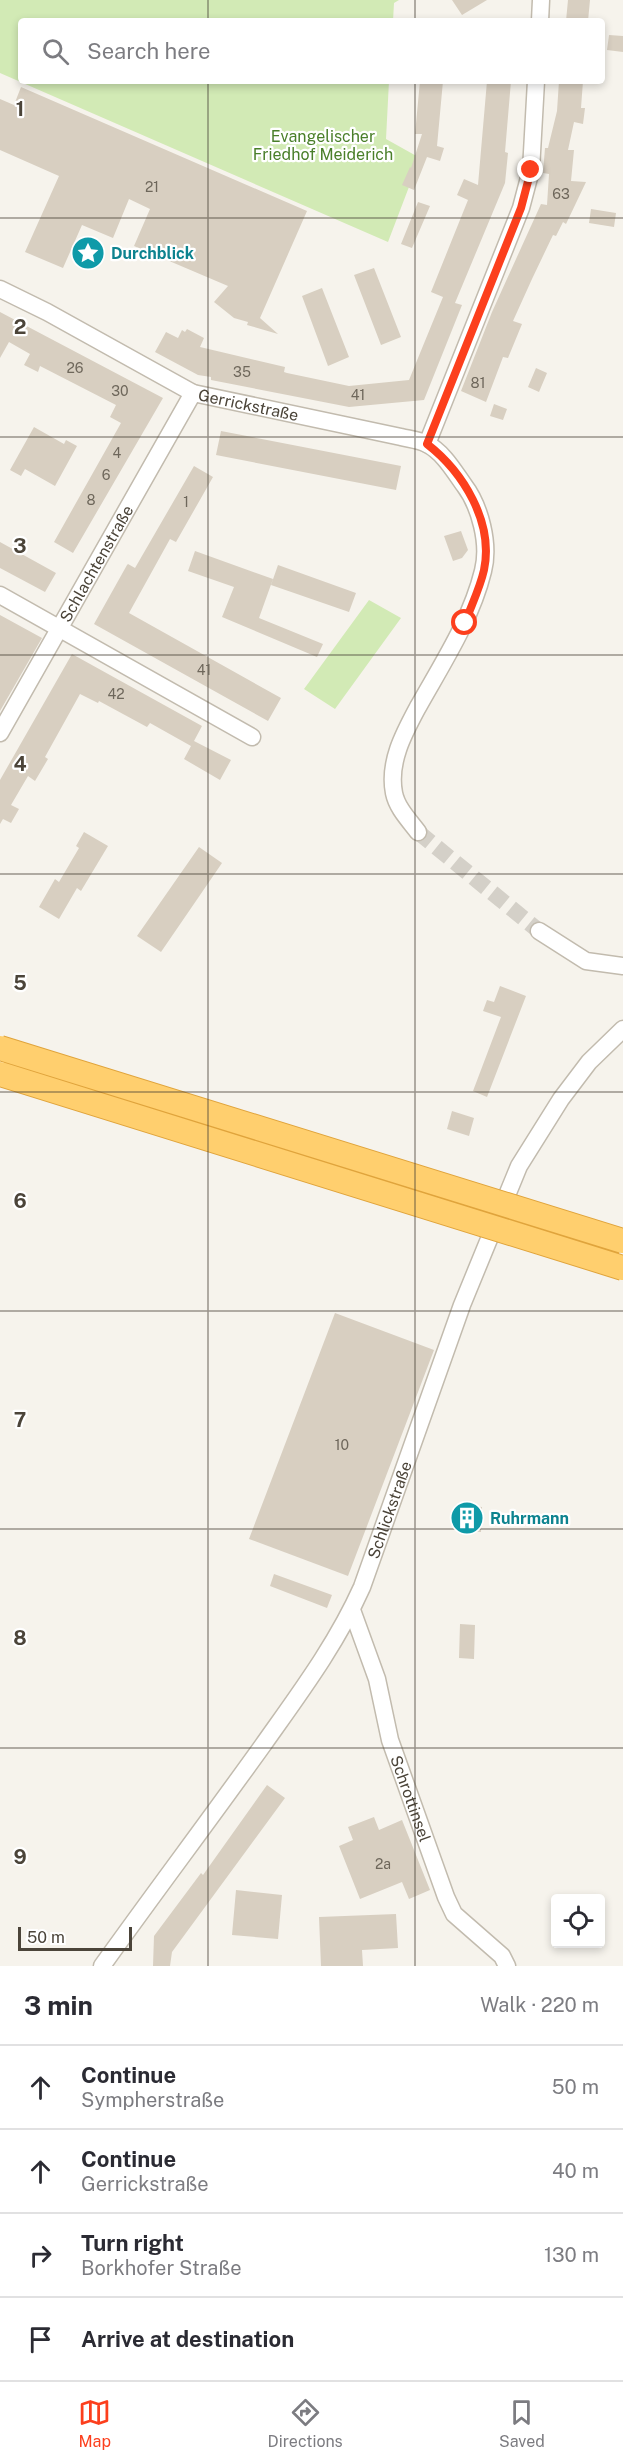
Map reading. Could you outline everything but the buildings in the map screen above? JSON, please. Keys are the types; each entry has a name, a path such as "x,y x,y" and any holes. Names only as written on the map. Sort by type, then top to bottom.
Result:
{"highway":[{"path":"0,1048 623,1241"},
{"path":"0,1074 623,1268"}],"street":[{"path":"540,18 541,0"},
{"path":"418,832 402,812 394,794 396,754 404,734 465,623 484,570 484,544 480,520 472,495 442,456 427,444 521,208 531,170 536,84"},
{"name":"Gerrickstraße","path":"0,289 47,312 193,393 427,444"},
{"name":"Schlachtenstraße","path":"0,733 193,393"},
{"path":"0,596 252,737"},
{"path":"539,931 586,961 623,966"},
{"name":"Schlickstraße","path":"102,1966 324,1660 352,1610 462,1305 519,1166 539,1132 589,1062 623,1029"},
{"name":"Schrottinsel","path":"352,1610 377,1679 390,1740 446,1897 454,1914 502,1956 507,1966"}],"green space":[{"name":"Evangelischer Friedhof Meiderich","path":"0,0 399,0 394,3 393,18 18,18 18,81 0,73"},
{"name":"Evangelischer Friedhof Meiderich","path":"25,84 389,84 386,139 420,158 388,242"},
{"path":"369,600 401,618 335,709 304,689"}],"tunnel":[{"path":"418,832 539,931"}],"place":[{"name":"Durchblick","path":"88,253"},
{"name":"Ruhrmann","path":"467,1518"}],"route":[{"path":"465,623 484,570 484,544 480,520 472,495 442,456 427,444 521,208 531,170"}]}
